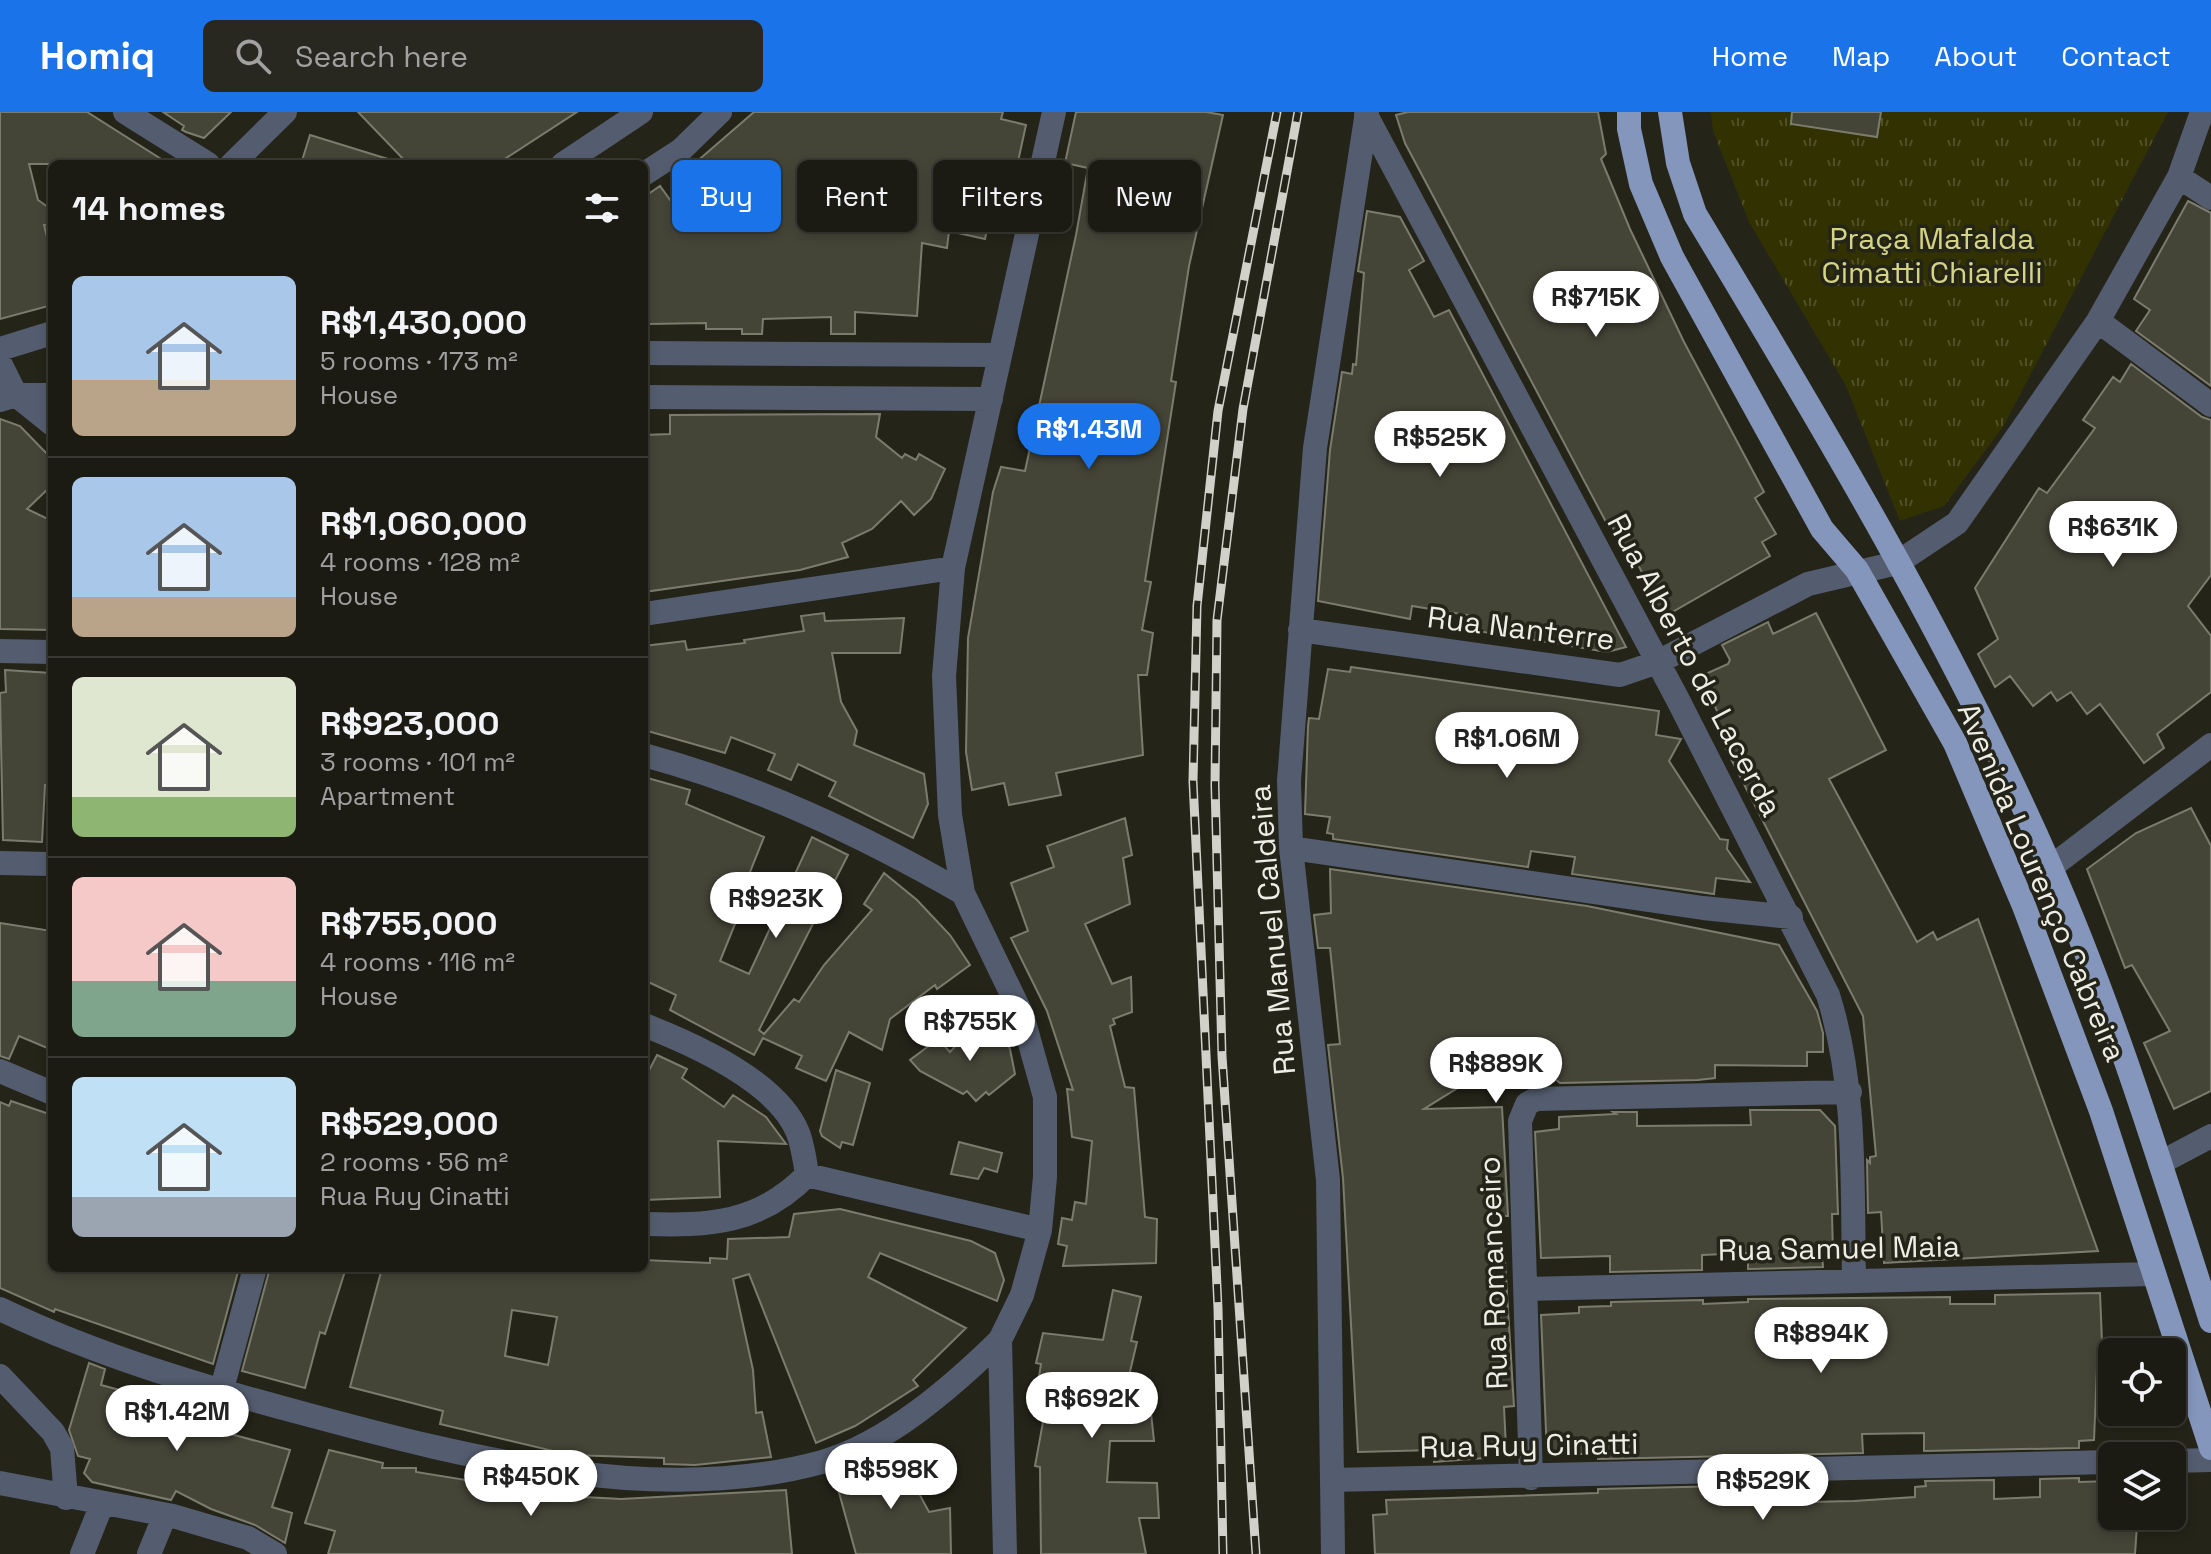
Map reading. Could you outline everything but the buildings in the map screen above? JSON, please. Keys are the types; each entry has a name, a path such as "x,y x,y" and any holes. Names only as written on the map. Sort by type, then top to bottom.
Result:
{"main road":[{"name":"Avenida Lourenço Cabreira","path":"1629,112 1629,129 1641,184 1672,257 1822,529 1857,570 1955,743 2024,906 2101,1111 2211,1448"},
{"name":"Avenida Lourenço Cabreira","path":"1670,112 1678,163 1695,214 1897,563 2051,867 2083,945 2160,1163 2211,1321"}],"street":[{"path":"125,112 202,160"},
{"path":"236,160 285,112"},
{"path":"569,160 641,112"},
{"path":"648,171 681,150 720,112"},
{"path":"0,1309 112,1357 221,1392 454,1452 592,1475 703,1479 753,1477 825,1461 871,1440 959,1380 1000,1340 1022,1295 1040,1230 1045,1177 1045,1097 1022,1015 963,893 950,815 944,676 953,568 1054,112"},
{"path":"1897,563 1957,523 2098,321 2179,177 2202,112"},
{"name":"Rua Manuel Caldeira","path":"1333,1554 1328,1180 1291,848 1289,781 1315,448 1366,113"},
{"name":"Rua Alberto de Lacerda","path":"1366,113 1658,662 1791,917 1828,995 1840,1032 1850,1092 1854,1279"},
{"path":"2179,177 2210,197"},
{"path":"2098,321 2211,405"},
{"path":"0,349 48,334"},
{"path":"648,353 1000,355"},
{"path":"0,363 8,397 48,422"},
{"path":"8,397 48,395"},
{"path":"648,397 991,399"},
{"name":"Rua Nanterre","path":"1300,630 1586,673 1620,675 1658,662 1808,584 1897,563"},
{"path":"648,613 953,568"},
{"path":"0,651 48,652"},
{"path":"2051,867 2211,745"},
{"path":"648,756 698,770 808,811 963,893"},
{"path":"1291,848 1703,908 1791,917"},
{"path":"0,863 48,864"},
{"path":"648,1027 721,1062 753,1081 777,1101 798,1131 807,1175"},
{"path":"0,1071 48,1091"},
{"name":"Rua Romanceiro","path":"1531,1478 1520,1121 1527,1104 1536,1099 1850,1092"},
{"path":"2160,1163 2211,1136"},
{"path":"807,1175 1040,1230"},
{"path":"648,1224 680,1225 737,1219 768,1208 807,1175"},
{"path":"221,1392 254,1272"},
{"name":"Rua Samuel Maia","path":"1526,1289 2153,1274"},
{"path":"1000,1340 1005,1554"},
{"path":"0,1376 53,1432 62,1448 66,1498"},
{"path":"2186,1461 2211,1460"},
{"name":"Rua Ruy Cinatti","path":"1332,1480 1531,1478 2098,1462"},
{"path":"0,1483 165,1515 248,1538 275,1554"},
{"path":"82,1554 102,1504"},
{"path":"149,1554 165,1515"}],"green space":[{"name":"Praça Mafalda Cimatti Chiarelli","path":"1711,112 2168,112 2003,427 1944,506 1900,521 1845,384 1749,222 1713,131"}],"railway":[{"path":"1223,1554 1218,1308 1193,781 1197,606 1218,411 1277,112"},
{"path":"1256,1554 1222,1056 1215,785 1217,620 1243,409 1298,112"}]}
